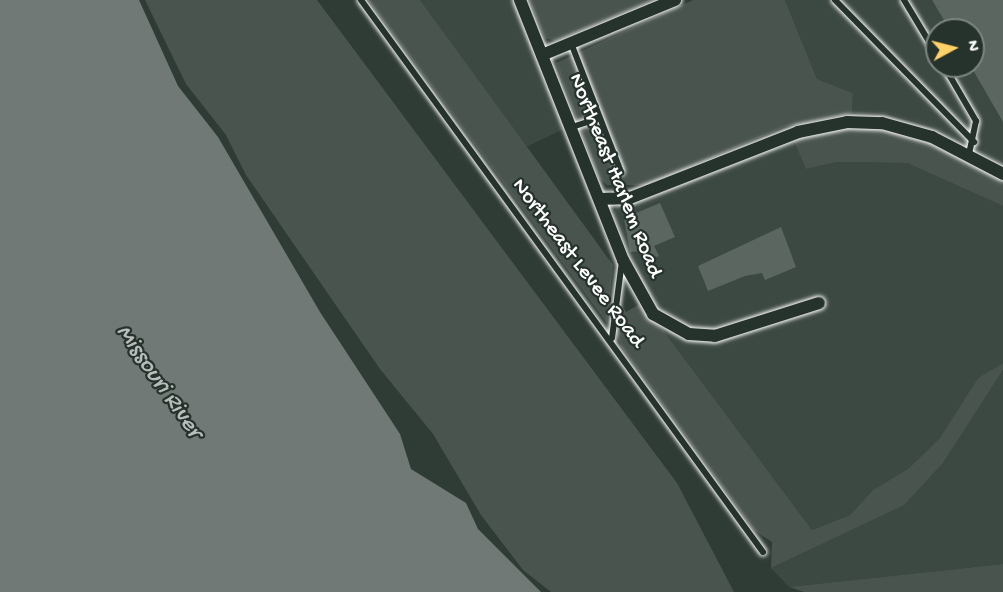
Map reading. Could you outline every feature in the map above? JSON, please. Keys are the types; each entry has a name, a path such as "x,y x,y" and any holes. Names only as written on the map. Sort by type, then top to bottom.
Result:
{"street":[{"name":"Northeast Harlem Road","path":"520,0 601,199 623,260 653,314 702,336 729,333 819,303"},
{"path":"542,55 675,0"},
{"path":"601,199 630,198 812,127 847,122 899,126 971,148 1003,174"}],"lane":[{"name":"Northeast Levee Road","path":"361,0 612,338 763,552"},
{"path":"835,0 971,148"},
{"path":"904,0 925,35"},
{"path":"571,43 621,172"},
{"path":"951,78 976,121 971,148"},
{"path":"572,128 600,118"},
{"path":"612,338 623,260"}],"shaded area":[{"path":"145,0 317,0 677,483 734,592 551,592 523,570 481,515 433,434 380,369 246,175 226,135 186,84"},
{"path":"368,0 420,0 613,265 607,323"},
{"path":"420,0 516,0 566,128 526,147"},
{"path":"529,0 653,0 555,41 545,38"},
{"path":"693,0 785,0 817,79 853,93 852,113 784,127 646,185 607,185 598,177 556,63"},
{"path":"785,0 1003,0 1003,164 932,126 890,114 852,113 853,93 817,79"},
{"path":"866,125 922,137 1003,178 1003,206 907,163 837,162 806,169 793,139 823,129"},
{"path":"793,139 806,169 837,162 907,163 1003,206 1003,363 978,378 939,439 908,469 873,490 850,515 812,530 660,326 613,215 617,206"},
{"path":"618,300 626,312 640,304 660,326 812,530 850,515 873,490 908,469 939,439 978,378 1003,363 1003,370 943,463 904,505 771,568 772,542 754,530 622,348 616,333"},
{"path":"1003,370 1003,564 789,587 771,568 904,504 943,463"},
{"path":"1003,564 1003,592 804,592 789,587"}],"water":[{"name":"Missouri River","path":"0,0 139,0 178,86 218,137 320,312 400,434 411,469 466,503 478,529 541,592 0,592"}],"building":[{"path":"932,0 1003,0 1003,122 978,78 985,78 985,18 943,18"},
{"path":"660,203 675,237 654,246 659,256 646,261 643,251 630,252 624,218"},
{"path":"781,227 796,267 765,280 762,273 745,276 708,291 698,266"}]}
